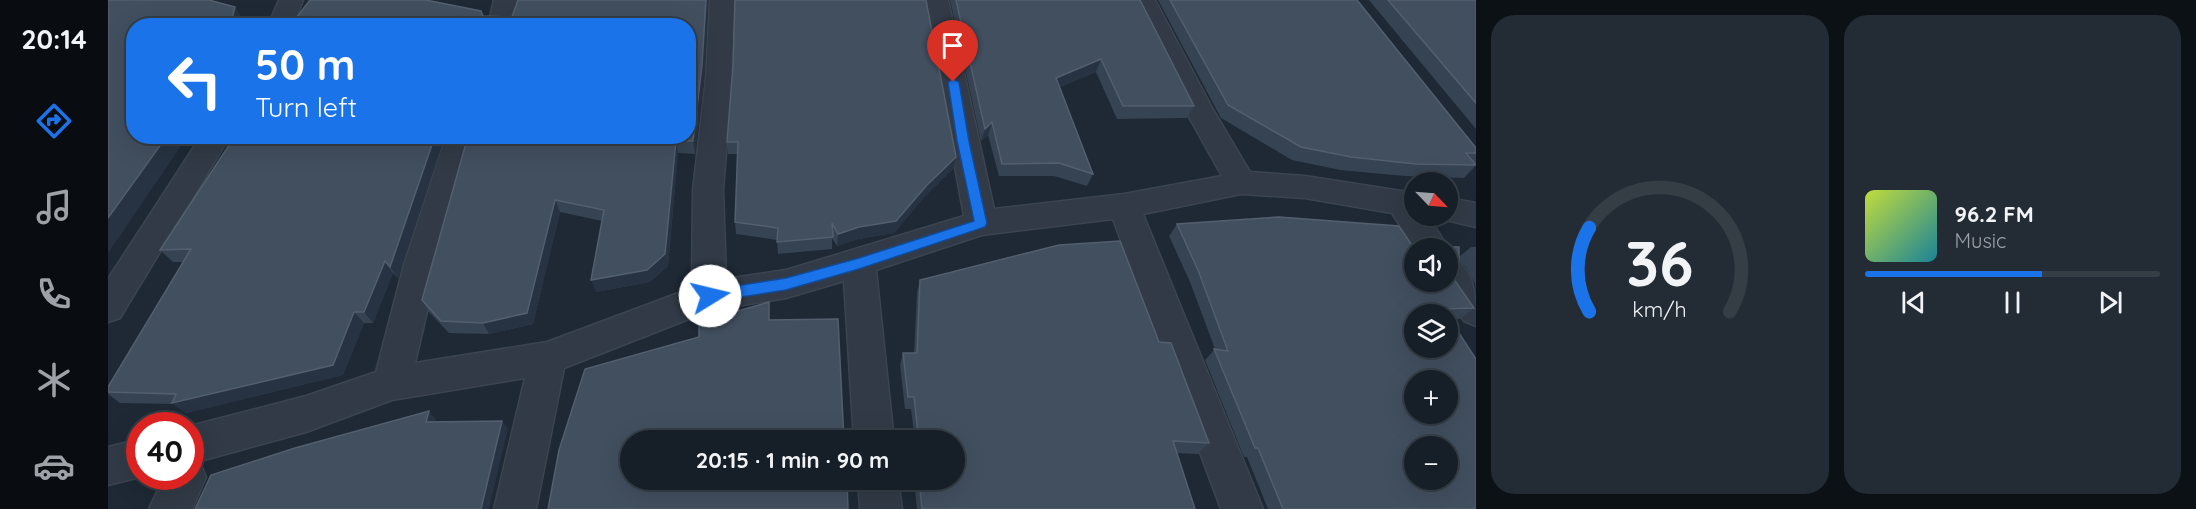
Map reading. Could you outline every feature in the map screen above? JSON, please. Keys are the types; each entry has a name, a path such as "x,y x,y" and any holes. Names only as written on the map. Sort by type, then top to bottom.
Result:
{"street":[{"path":"283,18 291,0"},
{"path":"502,18 506,0"},
{"path":"710,296 708,190 719,78 722,0"},
{"path":"936,0 981,223"},
{"path":"1143,0 1198,108 1241,183"},
{"path":"108,308 211,144"},
{"path":"392,383 421,265 458,144"},
{"path":"204,448 392,383 548,358 710,296 786,284 981,223 1124,206 1241,183 1305,187 1404,203"},
{"path":"1124,206 1242,509"},
{"path":"1458,212 1476,215"},
{"path":"859,263 873,430"},
{"path":"1458,285 1476,311"},
{"path":"515,509 548,358"},
{"path":"108,466 126,462"},
{"path":"170,509 180,490"},
{"path":"879,490 881,509"}],"building":[{"path":"108,0 209,0 235,7 232,18 126,18 126,144 161,144 108,218"},
{"path":"310,0 426,0 481,11 483,16 512,17 518,0 706,0 696,116 696,18 296,18"},
{"path":"735,0 926,0 956,157 927,185 896,221 859,227 838,234 832,223 833,237 777,242 778,228 735,222 738,142 727,142"},
{"path":"956,0 1140,0 1194,106 1123,106 1101,59 1056,78 1093,174 1059,163 1002,164 992,122 985,129"},
{"path":"1170,0 1357,0 1476,148 1476,153 1466,153 1476,165 1416,164 1351,157 1301,147 1228,105"},
{"path":"1388,0 1476,0 1476,103"},
{"path":"230,144 432,144 390,267 385,261 364,312 354,312 333,365 172,403 176,394 108,392 108,387 191,249 160,250"},
{"path":"466,144 676,144 665,254 647,270 591,280 604,210 555,200 527,313 483,323 441,321 422,300"},
{"path":"1279,217 1399,226 1407,238 1404,238 1404,292 1458,292 1458,285 1474,308 1458,308 1458,304 1404,304 1404,358 1458,358 1458,331 1476,359 1476,509 1283,509 1214,349 1228,351 1198,270 1177,224"},
{"path":"1120,241 1159,342 1171,343 1209,443 1173,441 1195,509 922,509 920,490 965,490 965,430 918,430 914,397 908,397 903,353 917,353 920,280 1059,245"},
{"path":"769,302 769,320 838,319 843,430 620,430 620,490 847,490 848,509 548,509 559,450 585,369 699,337 699,322"},
{"path":"429,411 426,422 502,421 481,509 195,509 211,475 295,448"}],"route":[{"path":"710,296 786,284 981,223 953,82"}]}
